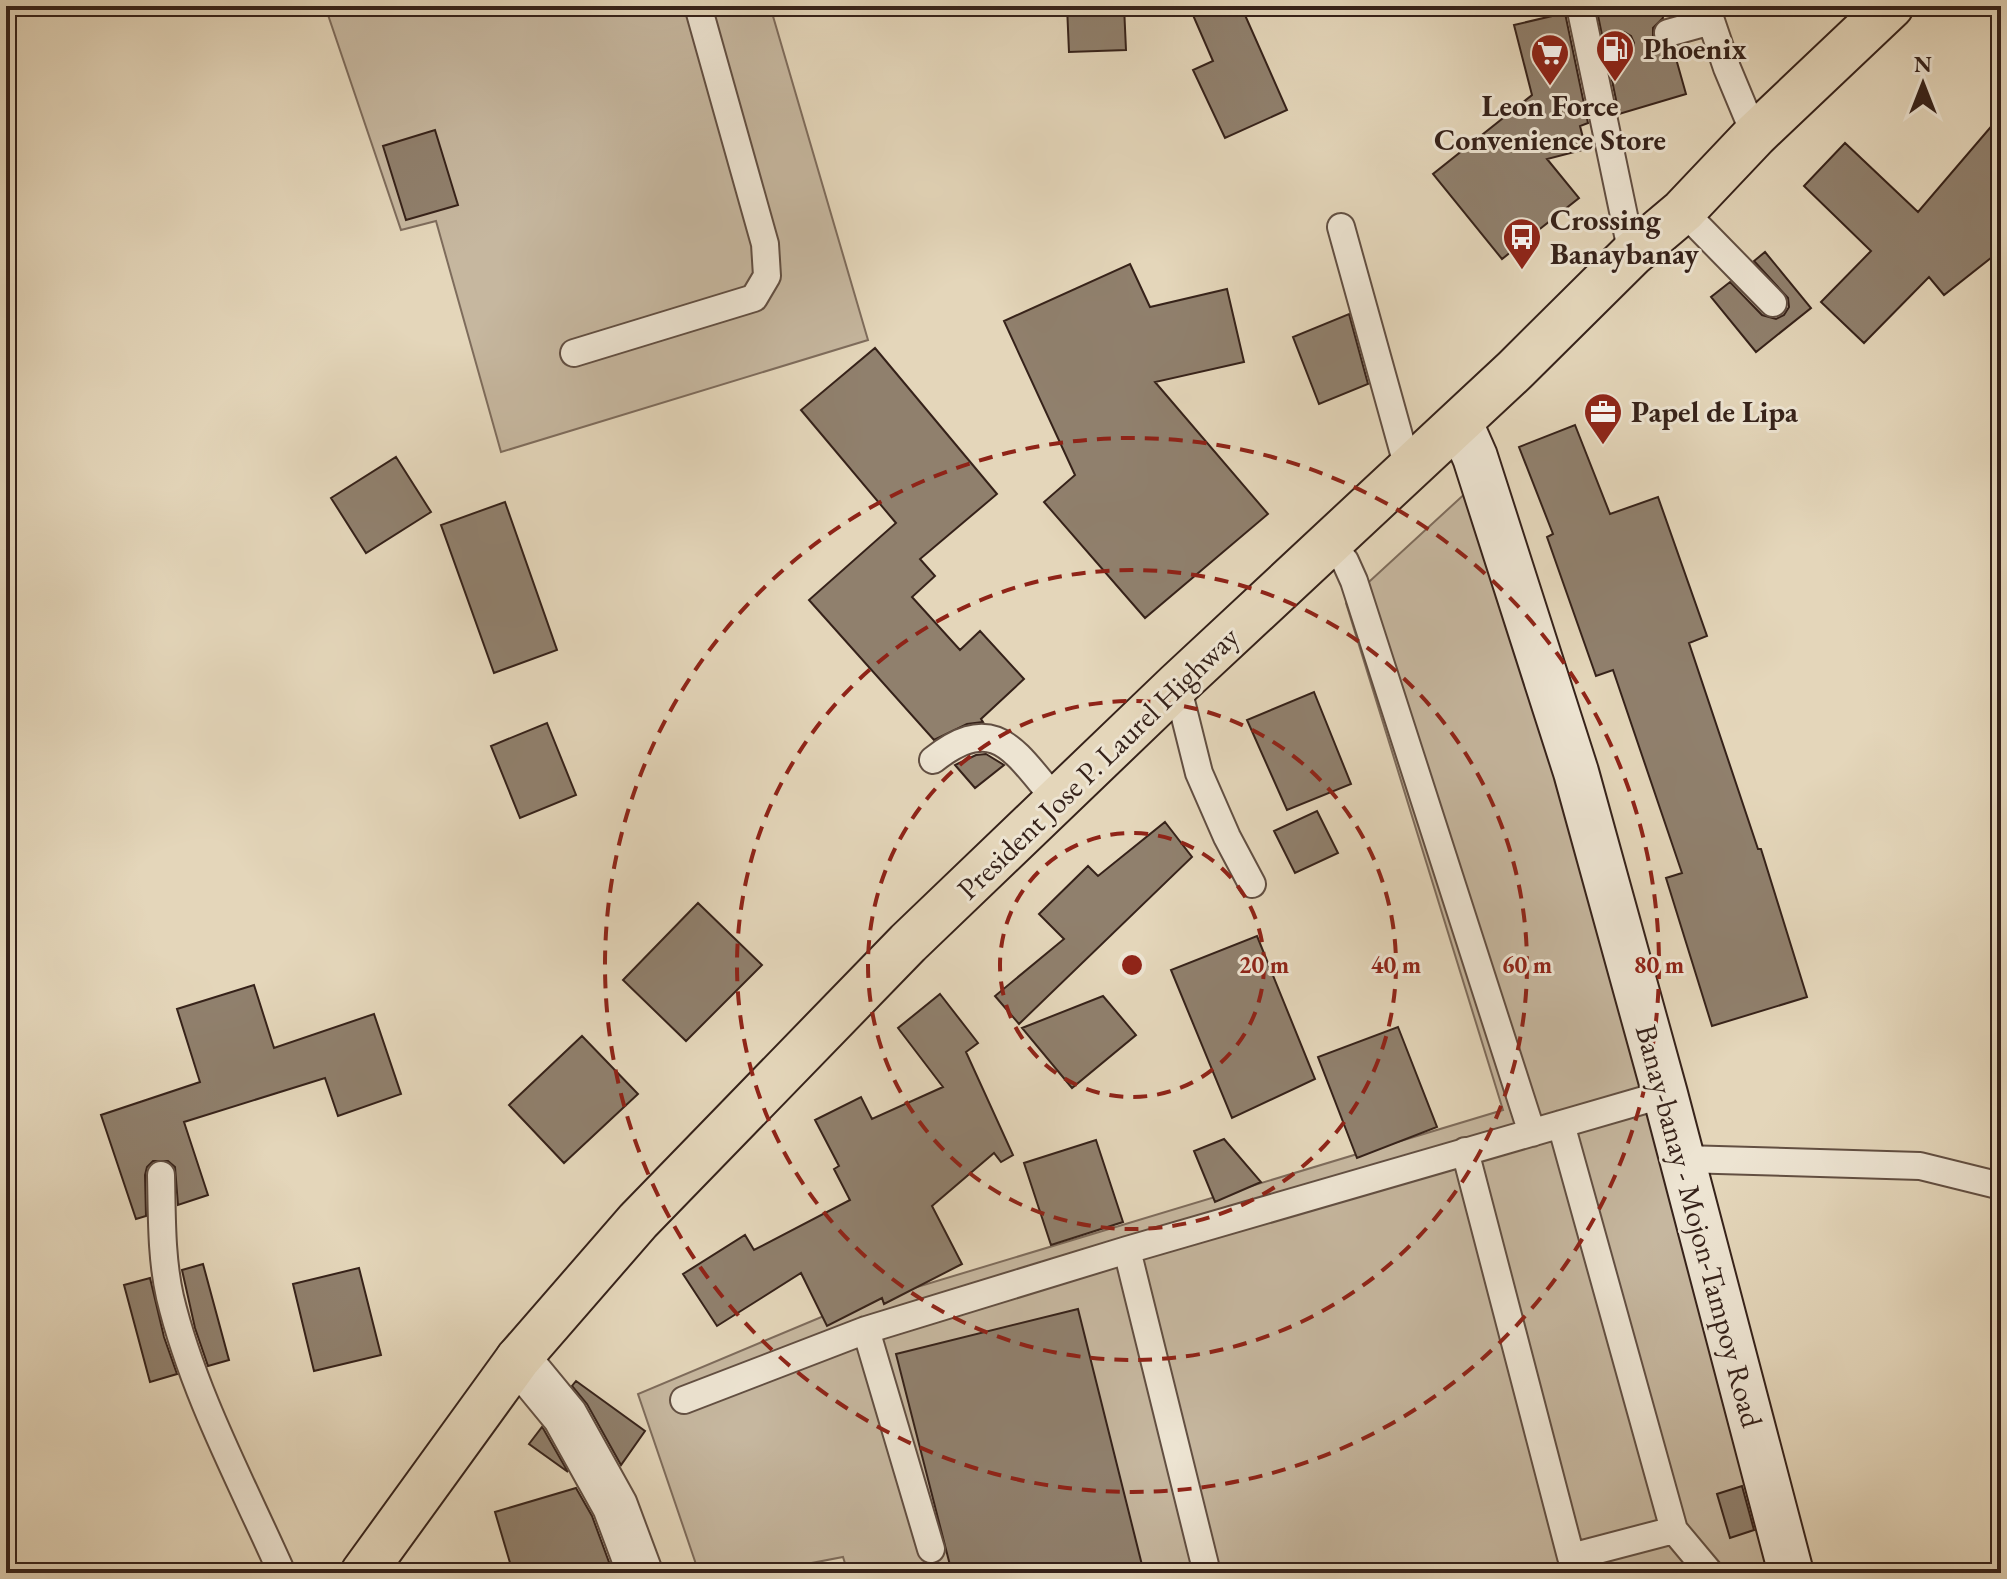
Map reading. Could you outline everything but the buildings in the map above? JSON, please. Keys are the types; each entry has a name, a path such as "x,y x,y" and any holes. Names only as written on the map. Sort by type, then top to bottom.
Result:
{"highway":[{"name":"President Jose P. Laurel Highway","path":"363,1573 518,1359 649,1209 908,943 1177,685 1460,423 1632,254 1683,211 1755,135 1891,6"}],"street":[{"name":"Banay-banay - Mojon-Tampoy Road","path":"1460,423 1475,457 1576,772 1683,1159 1791,1573"},
{"path":"518,1359 565,1416 615,1506 640,1573"}],"lane":[{"path":"574,353 754,298 767,276 765,244 698,6"},
{"path":"1580,6 1632,254"},
{"path":"1668,33 1708,14 1755,135"},
{"path":"1591,55 1619,47"},
{"path":"1683,211 1773,303"},
{"path":"1341,227 1408,468"},
{"path":"1331,545 1345,561 1354,581 1532,1133"},
{"path":"1177,685 1199,773 1252,884"},
{"path":"933,760 955,743 977,736 989,738 1010,747 1057,801"},
{"path":"684,1400 866,1330 1127,1250 1665,1094"},
{"path":"1561,1124 1674,1530 1710,1573"},
{"path":"1465,1151 1571,1557 1674,1530"},
{"path":"1683,1159 1920,1166 2001,1186"},
{"path":"161,1175 162,1237 170,1296 195,1378 282,1573"},
{"path":"1127,1250 1207,1573"},
{"path":"866,1330 931,1549"}],"shaded area":[{"path":"325,6 770,6 868,340 501,452 436,221 401,230"},
{"path":"1470,489 1567,795 1783,1573 848,1573 843,1557 760,1573 699,1573 638,1394 831,1313 1503,1110 1346,603"}],"place":[{"name":"Phoenix","path":"1615,83"},
{"name":"Leon Force Convenience Store","path":"1550,87"},
{"name":"Crossing Banaybanay","path":"1522,271"},
{"name":"Papel de Lipa","path":"1603,446"}]}
